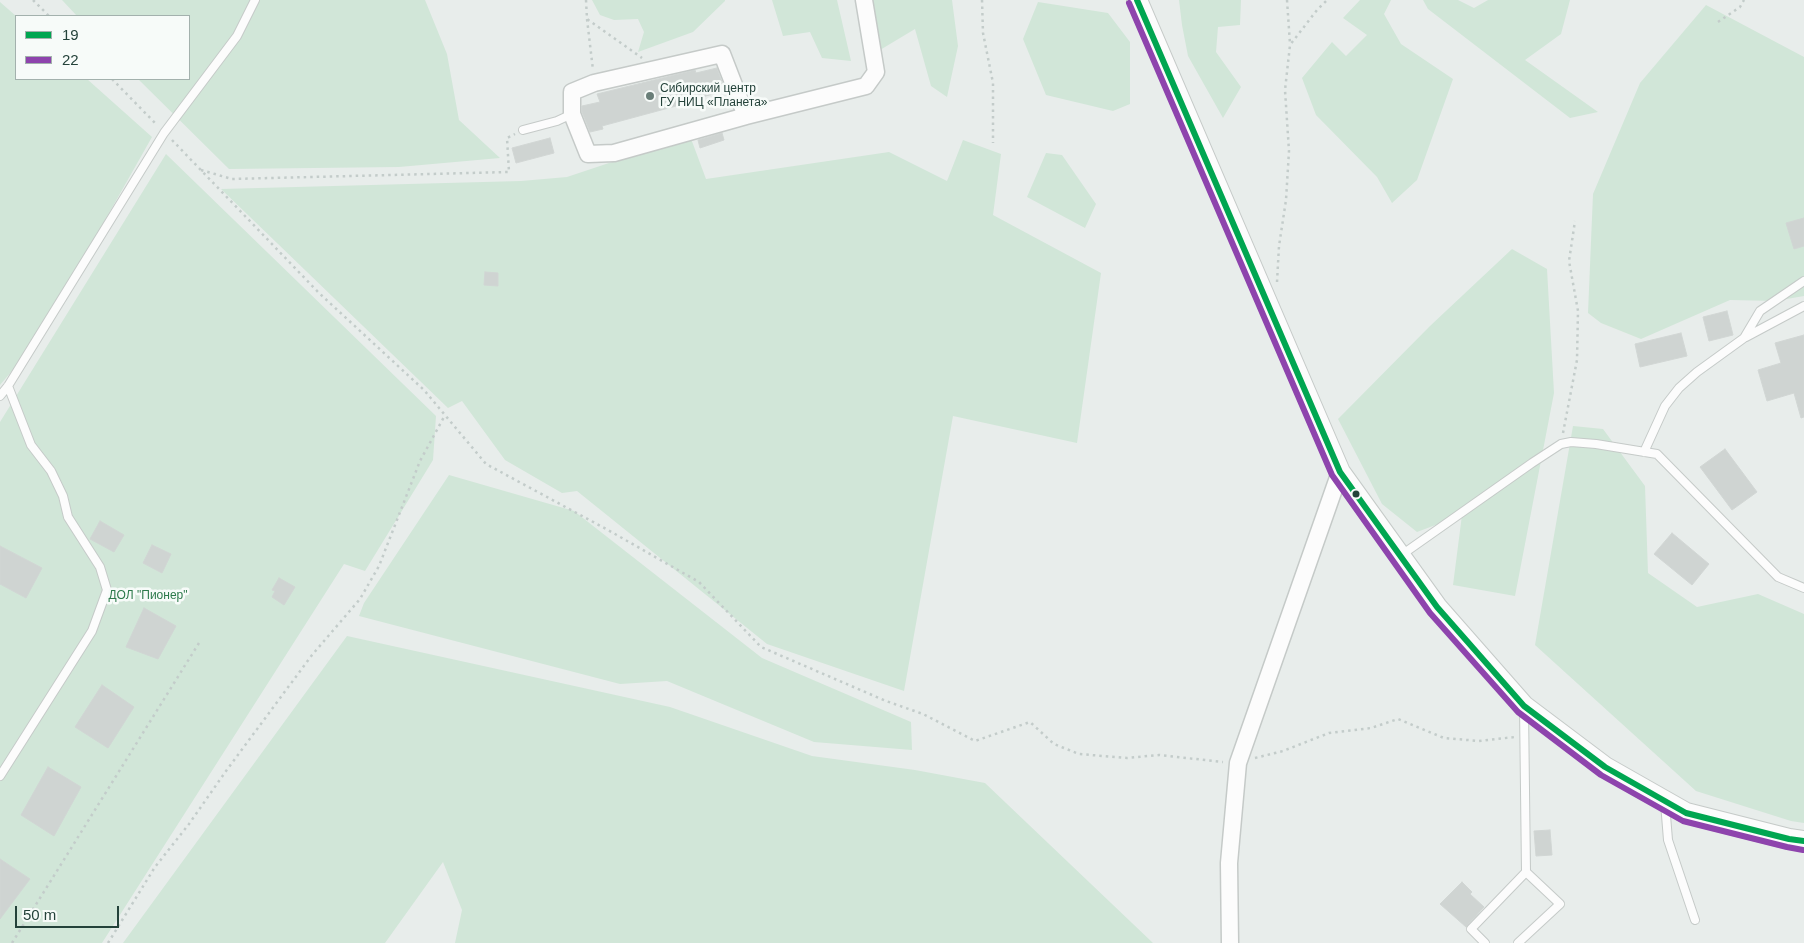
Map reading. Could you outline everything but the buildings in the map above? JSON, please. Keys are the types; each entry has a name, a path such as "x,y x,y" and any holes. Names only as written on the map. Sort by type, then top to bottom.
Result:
{"street":[{"path":"746,116 722,54 594,83 572,92 572,114 588,154 614,153 746,116 866,86 876,72 864,0"},
{"path":"1137,0 1340,472 1437,607 1524,706 1606,767 1686,813 1789,839 1804,841"},
{"path":"1230,943 1229,863 1238,763 1340,472"}],"lane":[{"path":"0,396 8,386 164,132 237,36 255,0"},
{"path":"523,130 557,121 572,114"},
{"path":"1744,338 1760,311 1804,281"},
{"path":"1644,452 1665,406 1679,388 1697,372 1744,338 1804,306"},
{"path":"0,776 92,631 107,590 100,568 68,517 63,496 51,471 32,445 8,386"},
{"path":"1400,556 1532,463 1561,444 1571,442 1657,454 1778,577 1804,588"},
{"path":"1485,943 1470,929 1526,872 1524,706"},
{"path":"1665,801 1668,840 1695,920"},
{"path":"1518,943 1560,904 1526,872"}],"path":[{"path":"33,0 48,15"},
{"path":"586,0 594,83"},
{"path":"982,0 983,33 994,82 993,143"},
{"path":"1277,285 1289,151 1286,90 1290,46 1287,0"},
{"path":"1290,46 1317,10 1327,0"},
{"path":"1718,22 1740,6 1744,0"},
{"path":"587,19 656,68"},
{"path":"113,80 319,293 424,390 486,464 699,582 760,647 886,701 923,714 975,740 1030,722 1054,744 1079,754 1127,758 1159,755 1238,763 1282,751 1329,733 1371,728 1398,719 1444,738 1479,741 1524,736"},
{"path":"200,169 232,178 508,172 507,138 523,130"},
{"path":"1561,444 1577,360 1578,311 1569,261 1575,221"},
{"path":"108,943 155,867 189,824 312,656 360,598 378,566 420,460 445,416"},
{"path":"12,943 199,643"}],"green space":[{"path":"62,0 425,0 447,54 459,120 500,158 399,167 229,169 139,80 190,80 190,15 76,15"},
{"path":"592,0 725,1 693,32 638,52 644,32 638,19 614,20 600,15"},
{"path":"772,0 837,0 851,61 822,58 810,32 783,36"},
{"path":"870,0 952,0 958,46 947,97 931,86 915,29 875,53"},
{"path":"1179,0 1241,0 1240,25 1218,27 1216,52 1241,87 1223,118 1188,56"},
{"path":"1360,0 1391,0 1384,14 1401,44 1453,79 1417,180 1392,203 1377,177 1316,115 1302,78 1332,42 1346,56 1367,35 1343,18"},
{"path":"1423,0 1458,0 1474,8 1488,0 1570,0 1561,34 1525,60 1598,112 1570,118 1428,9"},
{"path":"0,2 15,15 15,80 88,80 152,137 35,344 0,385"},
{"path":"1038,2 1108,13 1130,42 1130,104 1113,111 1046,95 1023,39"},
{"path":"1706,5 1804,57 1804,296 1775,301 1730,300 1641,339 1601,323 1588,313 1593,194 1640,83"},
{"path":"690,136 706,179 889,152 947,181 963,140 1001,154 993,215 1101,273 1077,443 953,416 904,691 767,644 577,491 562,493 505,460 462,401 448,408 221,189 521,181 567,177"},
{"path":"1046,153 1062,155 1096,204 1085,228 1027,197"},
{"name":"ДОЛ \"Пионер\"","path":"166,154 436,416 433,460 365,571 344,564 102,943 0,943 0,422"},
{"path":"1512,249 1547,269 1554,393 1515,596 1453,585 1462,515 1417,532 1382,504 1338,419 1430,326"},
{"path":"1573,426 1603,429 1645,486 1648,573 1697,607 1758,594 1804,614 1804,823 1791,821 1696,791 1535,645"},
{"path":"449,475 574,511 762,658 911,722 912,750 814,742 667,681 620,684 359,616 364,603"},
{"path":"347,636 670,707 812,756 915,770 985,783 1153,943 455,943 462,910 443,862 385,943 123,943"}],"transit line":[{"name":"19","path":"1137,0 1340,472 1437,607 1524,706 1605,767 1686,813 1789,839 1804,841"},
{"name":"22","path":"1129,3 1332,475 1430,613 1518,712 1601,775 1683,821 1803,850"}],"place":[{"name":"Сибирский центр ГУ НИЦ «Планета»","path":"650,96"}]}
